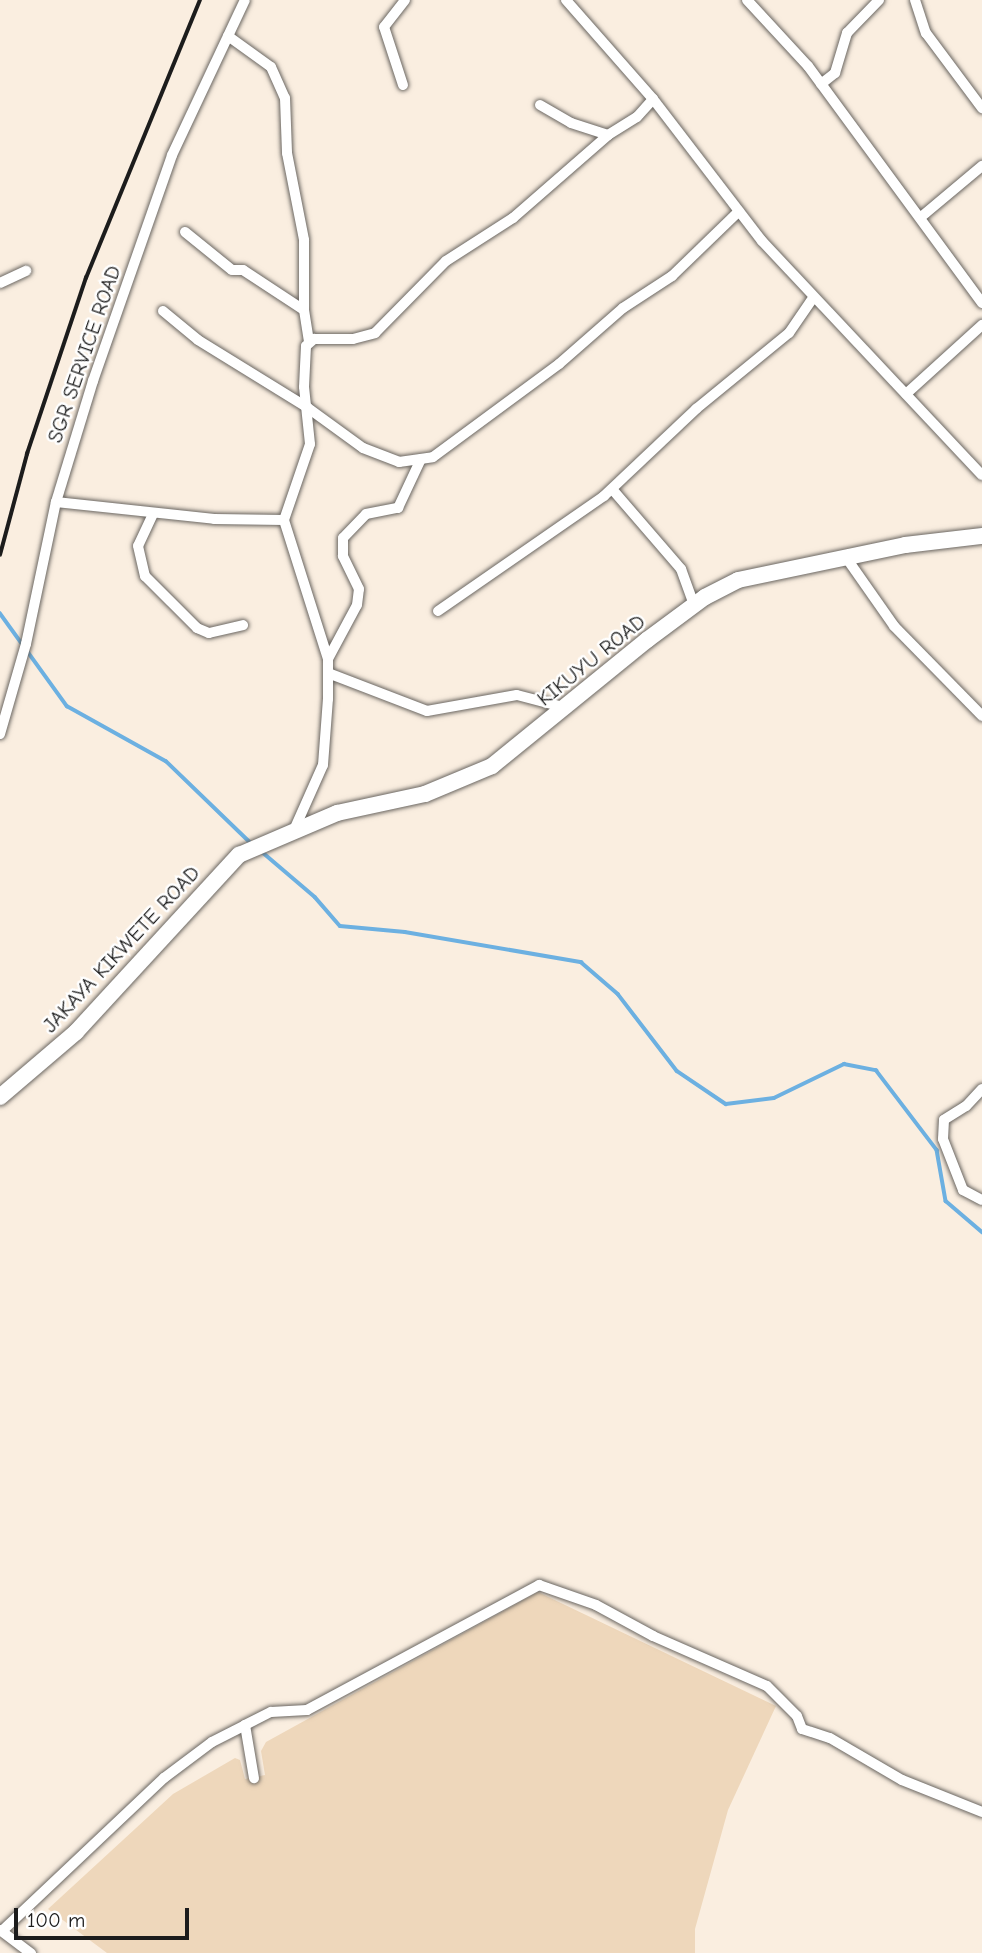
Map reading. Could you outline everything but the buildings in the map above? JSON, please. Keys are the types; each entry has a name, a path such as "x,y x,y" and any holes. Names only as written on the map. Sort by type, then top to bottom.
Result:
{"main road":[{"name":"KIKUYU ROAD","path":"239,855 337,813 463,781 492,766 694,605 738,580 845,556 982,536"},
{"name":"JAKAYA KIKWETE ROAD","path":"0,1097 76,1032 239,855"}],"street":[{"name":"SGR SERVICE ROAD","path":"0,734 26,643 56,502 172,155 245,0"},
{"path":"403,85 384,27 405,0"},
{"path":"567,0 653,99 739,211 813,298 982,475"},
{"path":"747,0 821,84 982,303"},
{"path":"821,84 835,73 847,33 879,0"},
{"path":"915,0 926,33 982,108"},
{"path":"228,36 271,67 285,98 287,153 304,240 304,310 309,341 304,361 308,452 284,520 328,659 328,673 323,765 293,830"},
{"path":"309,341 375,333 437,269 513,218 608,135 637,117 653,99"},
{"path":"540,105 571,123 608,135"},
{"path":"921,217 982,166"},
{"path":"163,311 198,340 308,408 363,449 385,459 421,458 443,452 559,364 623,308 672,276 739,211"},
{"path":"185,232 232,270 243,270 304,310"},
{"path":"0,283 26,271"},
{"path":"438,611 612,489 696,408 789,333 813,298"},
{"path":"906,394 982,325"},
{"path":"328,659 357,605 359,589 343,556 343,538 366,514 398,508 421,458"},
{"path":"612,489 681,569 694,605"},
{"path":"56,502 153,514 284,520"},
{"path":"153,514 138,546 145,576 197,628 209,633 243,625"},
{"path":"845,556 894,626 982,716"},
{"path":"328,673 427,711 517,695 567,708"},
{"path":"982,1088 966,1106 944,1120 943,1139 963,1190 982,1200"},
{"path":"31,1953 1,1931 164,1777 212,1742 271,1712 307,1710 539,1585 596,1605 653,1636 767,1686 797,1716 802,1729 830,1738 902,1780 982,1812"},
{"path":"245,1725 254,1778"}],"shaded area":[{"path":"538,1592 776,1706 728,1810 695,1929 695,1953 107,1953 48,1909 173,1794 235,1758 240,1760 245,1779 265,1775 261,1751 266,1742"}],"waterway":[{"path":"0,613 67,706 166,761 251,843"},
{"path":"260,850 315,897 340,926 405,932 581,962 618,994 677,1071 726,1104 774,1098 844,1064 876,1070 937,1150 946,1201 982,1232"}],"railway":[{"path":"0,555 27,454 86,278 200,0"}]}
